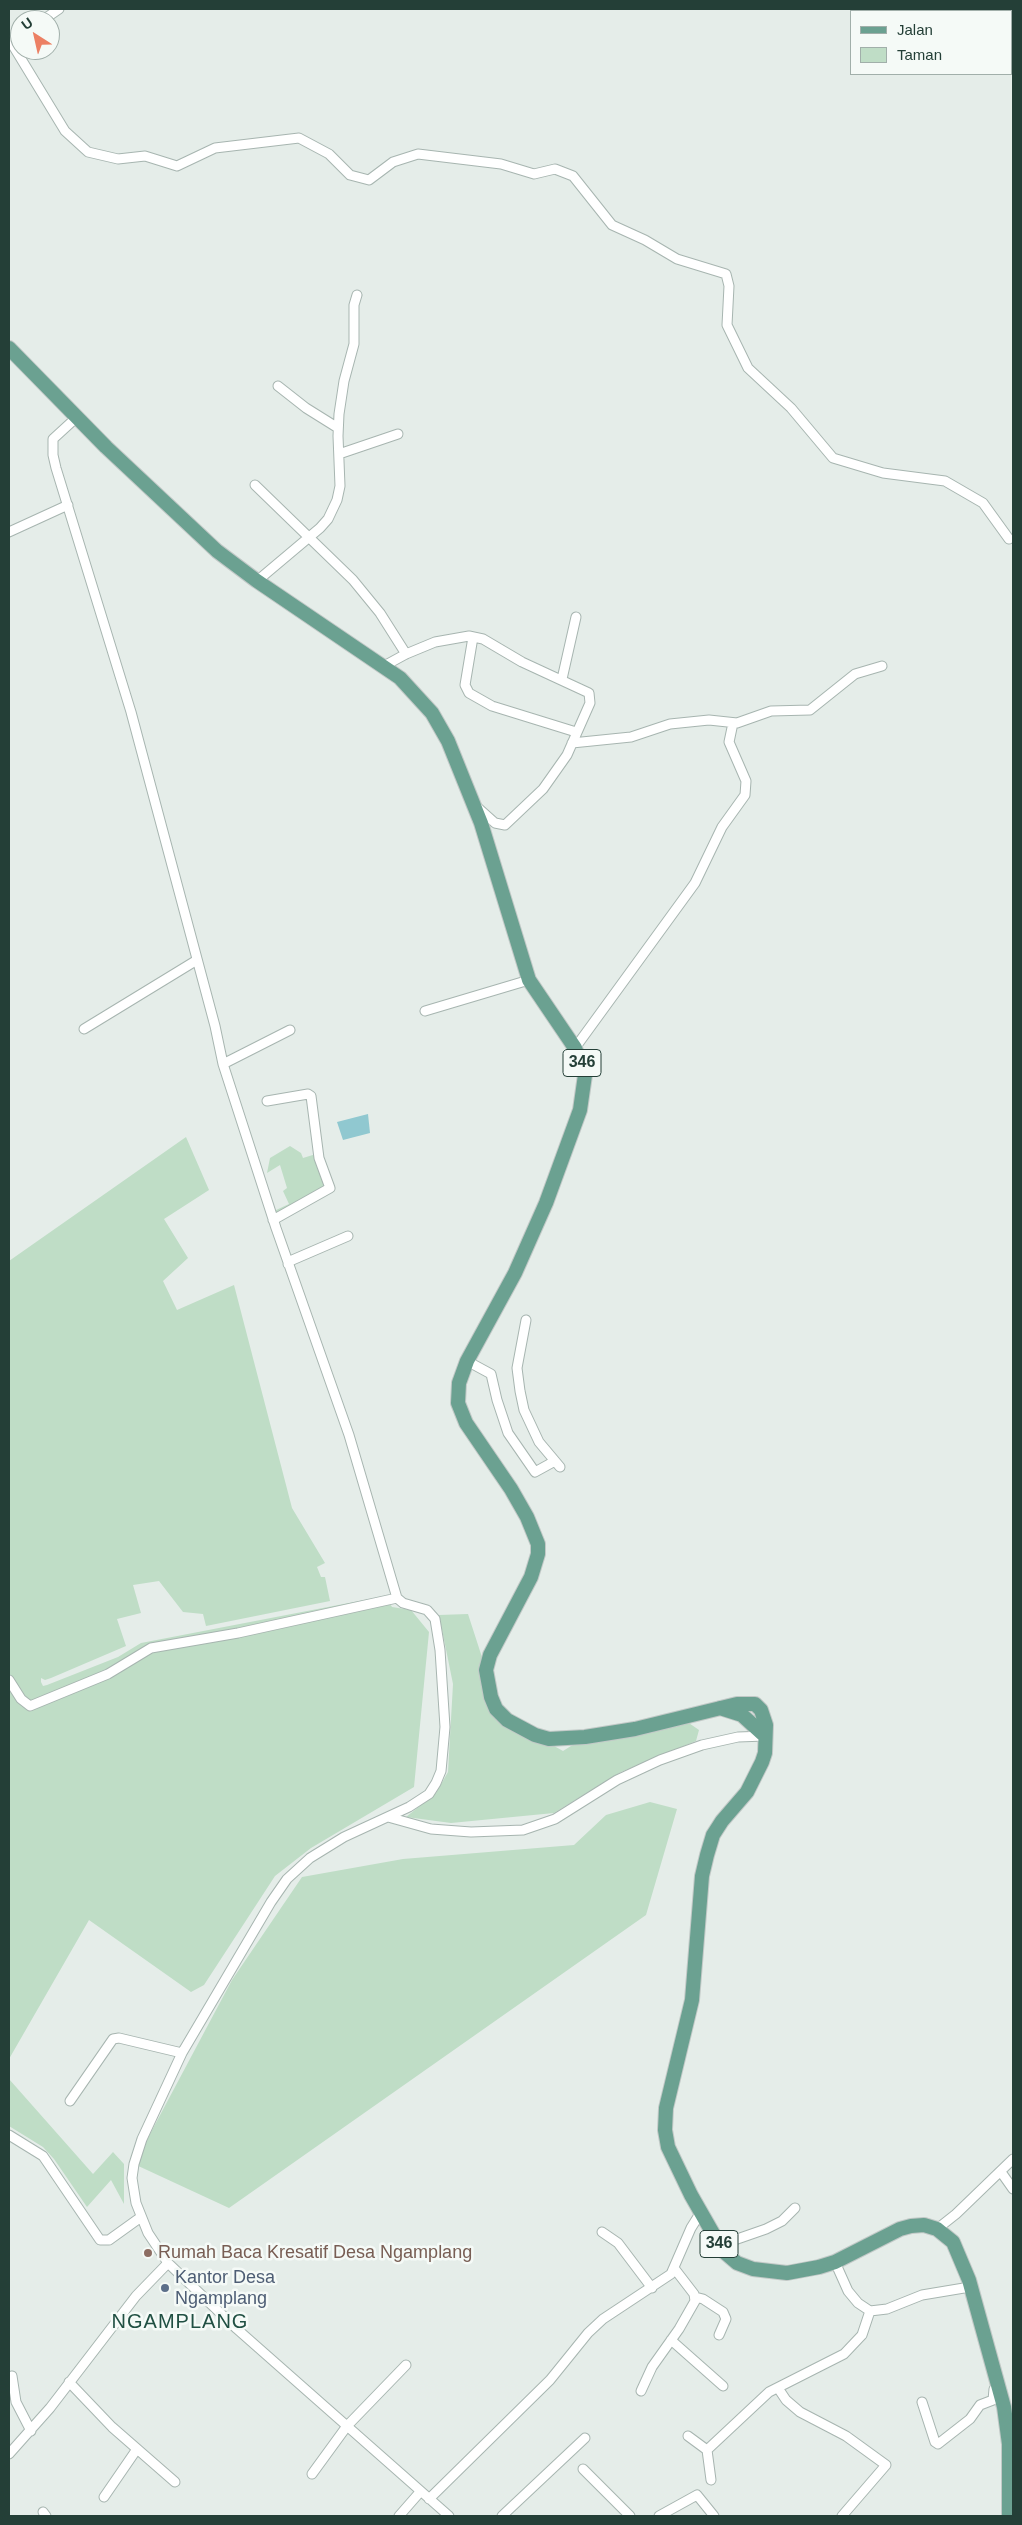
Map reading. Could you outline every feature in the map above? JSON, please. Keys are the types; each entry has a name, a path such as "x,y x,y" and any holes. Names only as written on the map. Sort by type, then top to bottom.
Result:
{"main road":[{"name":"346","path":"10,353 217,551 257,581 384,666 407,684 432,713 448,741 474,804 529,980 575,1048 582,1064 584,1083 580,1110 564,1156 519,1266 458,1383 461,1413 520,1505 538,1544 538,1554 531,1577 490,1655 486,1670 491,1697 496,1710 501,1716 520,1729 549,1739 585,1737 635,1729 720,1708 742,1715 765,1736 766,1753 757,1774 747,1792 722,1821 713,1835 706,1854 702,1876 692,2000 666,2108 665,2130 668,2147 720,2245 737,2263 760,2271 796,2272 835,2262 900,2230 924,2225 937,2229"},
{"path":"937,2229 952,2242 970,2287 1000,2385 1009,2444 1009,2516"}],"street":[{"path":"25,60 65,131 88,152 118,159 145,156 177,166 215,148 299,138 329,154 350,175 369,180 393,162 418,154 501,164 534,174 555,169 573,176 612,225 645,240 677,259 726,274 729,286 727,325 748,368 791,408 833,458 883,472 945,481 983,503 1009,539"},
{"path":"257,581 309,538 328,519 337,500 340,486 338,428 344,381 354,346 354,305 357,295"},
{"path":"278,386 306,408 338,428"},
{"path":"77,417 57,434 52,444 56,468 131,712 223,1064 273,1220 349,1435 397,1598 403,1603 427,1610 435,1618 440,1650 445,1728 440,1771 436,1783 422,1798 388,1817 344,1837 310,1858 287,1879 271,1902 182,2053 142,2139 134,2164 132,2178 141,2217 152,2240 168,2263 237,2329 449,2516"},
{"path":"339,454 398,434"},
{"path":"255,485 353,580 380,613 406,654"},
{"path":"9,532 68,504"},
{"path":"562,679 576,617"},
{"path":"473,637 464,685 469,693 492,706 576,732"},
{"path":"384,666 435,642 473,637 484,639 522,662 587,692 590,697 565,759 549,783 508,824 498,824 474,804"},
{"path":"572,743 631,737 670,724 709,720 733,723 771,711 814,709 854,674 882,666"},
{"path":"575,1048 695,883 722,827 745,795 746,781 730,742 733,723"},
{"path":"84,1029 197,960"},
{"path":"425,1011 529,980"},
{"path":"223,1064 290,1030"},
{"path":"267,1101 308,1094 311,1096 319,1158 330,1188 273,1220"},
{"path":"288,1264 348,1236"},
{"path":"468,1361 491,1374 496,1400 508,1433 535,1472 557,1464 539,1442 524,1410 516,1368 526,1320"},
{"path":"9,1680 20,1699 30,1706 108,1674 151,1648 238,1633 397,1598"},
{"path":"388,1817 430,1829 471,1832 523,1830 556,1819 617,1780 660,1760 702,1745 738,1737 765,1736"},
{"path":"70,2102 113,2039 118,2038 182,2053"},
{"path":"9,2135 43,2156 100,2240 109,2240 141,2217"},
{"path":"937,2229 1013,2159"},
{"path":"1001,2172 1013,2189"},
{"path":"720,2245 766,2229 782,2220 795,2208"},
{"path":"429,2499 450,2476 550,2380 598,2323 666,2279 674,2268 691,2228 701,2212"},
{"path":"602,2232 618,2243 652,2288"},
{"path":"835,2262 848,2291 858,2303 870,2311 887,2309 922,2295 970,2287"},
{"path":"9,2454 31,2431 136,2296 168,2263"},
{"path":"674,2268 695,2297 710,2302 723,2312 726,2319 719,2335"},
{"path":"640,2391 652,2367 671,2340 695,2297"},
{"path":"707,2450 770,2392 844,2354 862,2336 870,2311"},
{"path":"671,2340 723,2386"},
{"path":"312,2474 347,2426 406,2366"},
{"path":"12,2376 16,2402 31,2431"},
{"path":"69,2382 137,2449 175,2482"},
{"path":"922,2402 935,2442 938,2444 970,2419 980,2405 993,2400 994,2390 1000,2385"},
{"path":"778,2388 786,2400 800,2412 846,2436 886,2465 842,2516"},
{"path":"688,2436 707,2450 712,2480"},
{"path":"502,2516 585,2438"},
{"path":"104,2497 137,2449"},
{"path":"583,2468 630,2516"},
{"path":"399,2516 420,2492"},
{"path":"659,2516 697,2495 714,2516"}],"green space":[{"path":"186,1137 209,1190 164,1219 188,1258 163,1281 177,1310 234,1285 292,1508 325,1563 317,1567 321,1577 325,1577 330,1601 206,1626 203,1614 183,1612 159,1581 133,1585 141,1613 117,1619 126,1646 51,1678 45,1680 41,1678 41,1682 43,1686 47,1685 118,1657 141,1643 385,1596 392,1607 411,1610 429,1632 414,1787 311,1848 275,1876 204,1985 191,1992 89,1920 9,2059 9,1261"},
{"path":"290,1146 301,1153 303,1158 316,1154 327,1186 274,1217 274,1211 289,1204 283,1191 287,1188 280,1165 267,1173 270,1158"},
{"path":"468,1614 501,1716 563,1751 587,1736 686,1721 699,1730 696,1741 621,1772 554,1813 451,1823 406,1817 436,1793 448,1772 453,1684 439,1615"},
{"path":"650,1802 677,1809 646,1915 229,2208 134,2164 232,1980 302,1877 403,1859 574,1845 606,1815"},
{"path":"9,2079 93,2174 113,2152 124,2164 124,2204 111,2180 87,2207 54,2159 43,2147 9,2126"}],"water":[{"path":"368,1114 370,1133 343,1140 337,1122"}],"place":[{"name":"Rumah Baca Kresatif Desa Ngamplang","path":"148,2253"},
{"name":"Kantor Desa Ngamplang","path":"165,2288"}],"district":[{"name":"NGAMPLANG","path":"180,2322"}]}
